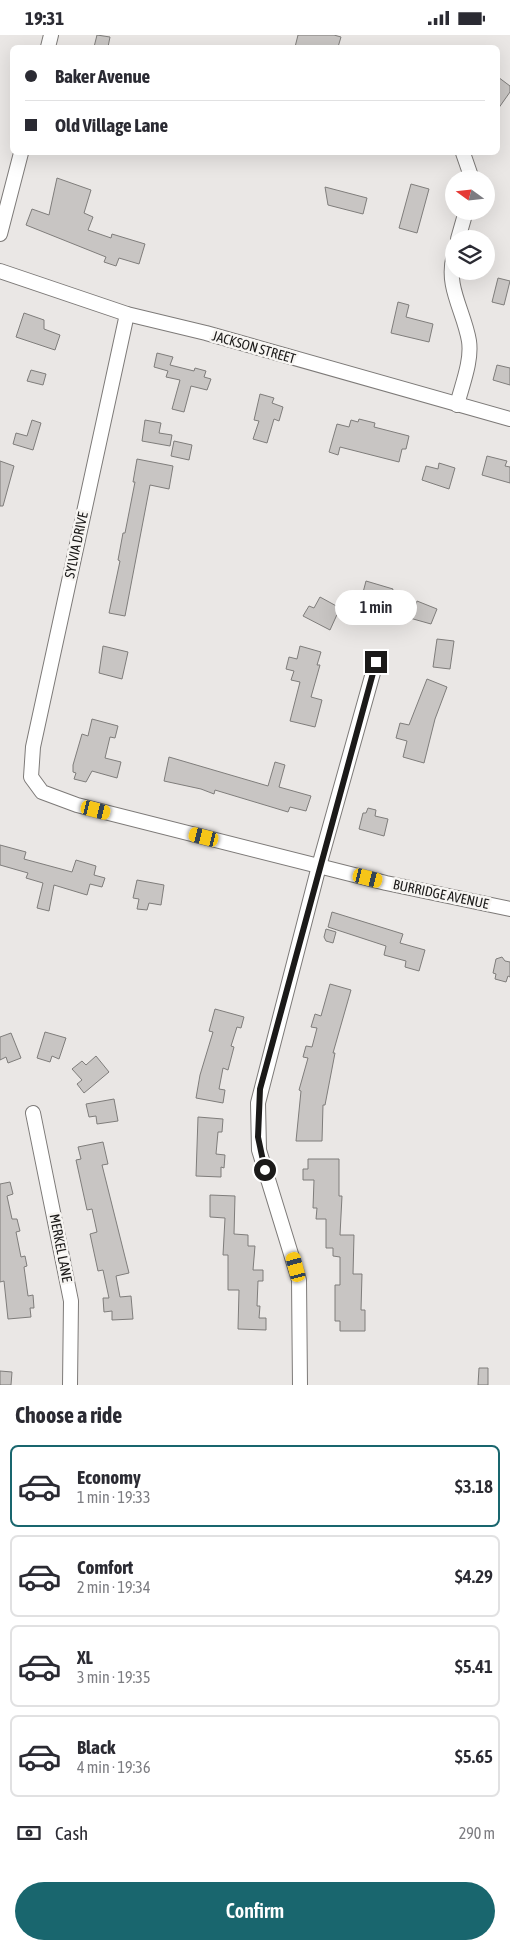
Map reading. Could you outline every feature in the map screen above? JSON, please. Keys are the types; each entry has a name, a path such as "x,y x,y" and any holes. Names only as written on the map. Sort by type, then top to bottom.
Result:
{"street":[{"path":"0,234 20,155"},
{"path":"464,155 469,170"},
{"name":"JACKSON STREET","path":"0,271 127,314 206,333 510,419"},
{"path":"452,280 452,288 466,328 470,355 457,405"},
{"name":"SYLVIA DRIVE","path":"31,777 33,747 127,314"},
{"path":"300,1385 299,1280 263,1163 257,1123 260,1089 319,866 376,662"},
{"name":"BURRIDGE AVENUE","path":"31,777 42,792 77,805 319,866 510,909"},
{"name":"MERKEL LANE","path":"33,1113 71,1301 70,1385"}],"building":[{"path":"97,35 110,37 108,45 94,45"},
{"path":"298,35 334,35 341,37 339,45 296,45"},
{"path":"500,78 510,86 510,92 500,106"},
{"path":"57,178 91,190 84,213 93,217 88,230 111,238 112,234 145,244 139,264 119,258 116,266 104,262 106,257 26,225 32,209 49,215"},
{"path":"411,184 429,189 417,233 399,228"},
{"path":"325,187 367,198 363,214 328,205"},
{"path":"498,278 510,281 504,305 492,302"},
{"path":"398,302 409,305 406,317 433,324 429,342 391,333"},
{"path":"24,313 44,320 44,329 60,335 55,350 16,337"},
{"path":"157,353 173,357 170,365 194,371 195,368 206,371 204,377 211,379 207,390 191,386 184,412 172,409 180,380 166,377 168,371 154,367"},
{"path":"497,365 510,368 510,385 493,380"},
{"path":"31,370 46,374 43,385 27,381"},
{"path":"260,394 274,398 272,403 283,407 279,421 274,419 267,443 253,439 259,421 254,420"},
{"path":"359,419 375,423 374,427 409,436 406,449 402,449 399,462 340,447 338,455 329,452 337,424 349,427 351,420 358,422"},
{"path":"32,420 41,423 33,450 13,444 16,433 27,436"},
{"path":"145,420 161,423 159,433 172,435 170,446 142,441"},
{"path":"174,441 192,445 189,460 171,456"},
{"path":"487,456 507,461 505,466 510,467 510,483 482,475"},
{"path":"137,459 173,466 169,489 150,485 125,616 109,613 120,561 118,560 123,533 125,533 135,482 133,482"},
{"path":"0,461 14,466 3,506 0,506"},
{"path":"439,463 455,468 449,489 422,480 426,466 438,469"},
{"path":"366,581 393,589 391,596 416,605 417,601 437,609 431,624 360,604"},
{"path":"320,597 340,608 330,630 303,616 309,606 314,608"},
{"path":"437,639 454,641 450,669 433,667"},
{"path":"103,646 128,652 122,679 99,673"},
{"path":"300,646 321,652 317,665 320,665 311,697 322,700 315,727 290,721 300,682 291,680 294,671 286,669 289,657 297,659"},
{"path":"427,679 447,687 435,719 424,763 403,757 407,741 396,738 400,723 409,725"},
{"path":"92,719 118,726 115,738 110,737 105,758 121,762 117,778 92,771 86,782 74,779 76,773 73,772 73,765 82,734 88,736"},
{"path":"169,757 268,786 275,762 285,765 279,787 311,796 306,811 290,807 288,812 215,790 214,794 201,789 164,781"},
{"path":"368,808 376,810 375,816 388,819 384,836 359,829 363,813 366,813"},
{"path":"0,845 26,852 24,859 72,872 76,860 96,866 94,875 105,878 102,887 90,884 87,895 54,885 49,911 37,908 43,883 26,878 28,873 0,865"},
{"path":"137,880 164,885 161,905 149,903 147,910 137,909 139,899 133,898"},
{"path":"332,912 403,934 400,943 425,950 419,971 405,967 406,961 384,955 386,946 328,927"},
{"path":"326,929 336,932 333,943 326,941 324,937"},
{"path":"502,957 505,961 510,962 510,977 508,976 506,982 495,979 496,974 493,973 496,959"},
{"path":"330,984 351,990 333,1053 335,1053 325,1105 323,1105 322,1141 296,1141 301,1091 299,1090 308,1058 303,1057 306,1046 312,1047 317,1028 311,1027 315,1014 321,1016"},
{"path":"215,1009 244,1017 241,1028 237,1027 231,1046 234,1047 228,1070 223,1068 219,1089 225,1090 223,1103 196,1098 200,1075 213,1032 209,1031"},
{"path":"45,1032 66,1038 59,1059 52,1056 50,1062 37,1058"},
{"path":"11,1033 21,1058 8,1063 6,1057 0,1060 0,1037"},
{"path":"96,1056 109,1072 84,1093 77,1084 82,1080 72,1069 82,1061 86,1065"},
{"path":"114,1099 118,1121 97,1124 96,1116 89,1117 86,1104"},
{"path":"198,1117 223,1119 222,1132 218,1132 216,1154 225,1155 224,1168 221,1167 221,1177 196,1176"},
{"path":"103,1142 108,1164 102,1165 129,1273 116,1276 120,1297 131,1296 133,1319 112,1320 112,1311 104,1312 103,1298 109,1298 103,1270 98,1271 90,1234 97,1232 92,1209 87,1210 76,1160 81,1159 78,1147"},
{"path":"308,1159 339,1159 339,1196 342,1196 340,1235 354,1235 353,1274 362,1274 361,1310 365,1310 365,1331 340,1331 340,1321 335,1321 335,1285 340,1285 340,1257 333,1256 333,1248 326,1248 326,1219 316,1219 317,1208 313,1208 314,1180 303,1180 303,1169 308,1169"},
{"path":"10,1182 13,1194 7,1196 12,1219 17,1219 20,1231 16,1232 21,1257 25,1256 27,1266 24,1267 28,1296 33,1295 34,1308 30,1308 31,1317 8,1319 4,1281 0,1282 0,1184"},
{"path":"210,1195 235,1196 234,1234 248,1235 248,1246 255,1246 253,1270 263,1270 263,1281 258,1281 257,1306 260,1306 259,1318 266,1318 266,1330 238,1329 239,1290 228,1290 228,1255 223,1255 225,1218 210,1217"},
{"path":"479,1368 488,1368 488,1385 478,1385"},
{"path":"0,1371 12,1372 11,1385 0,1385"}],"route":[{"path":"265,1170 259,1150 257,1123 260,1089 319,866 376,662"}]}
